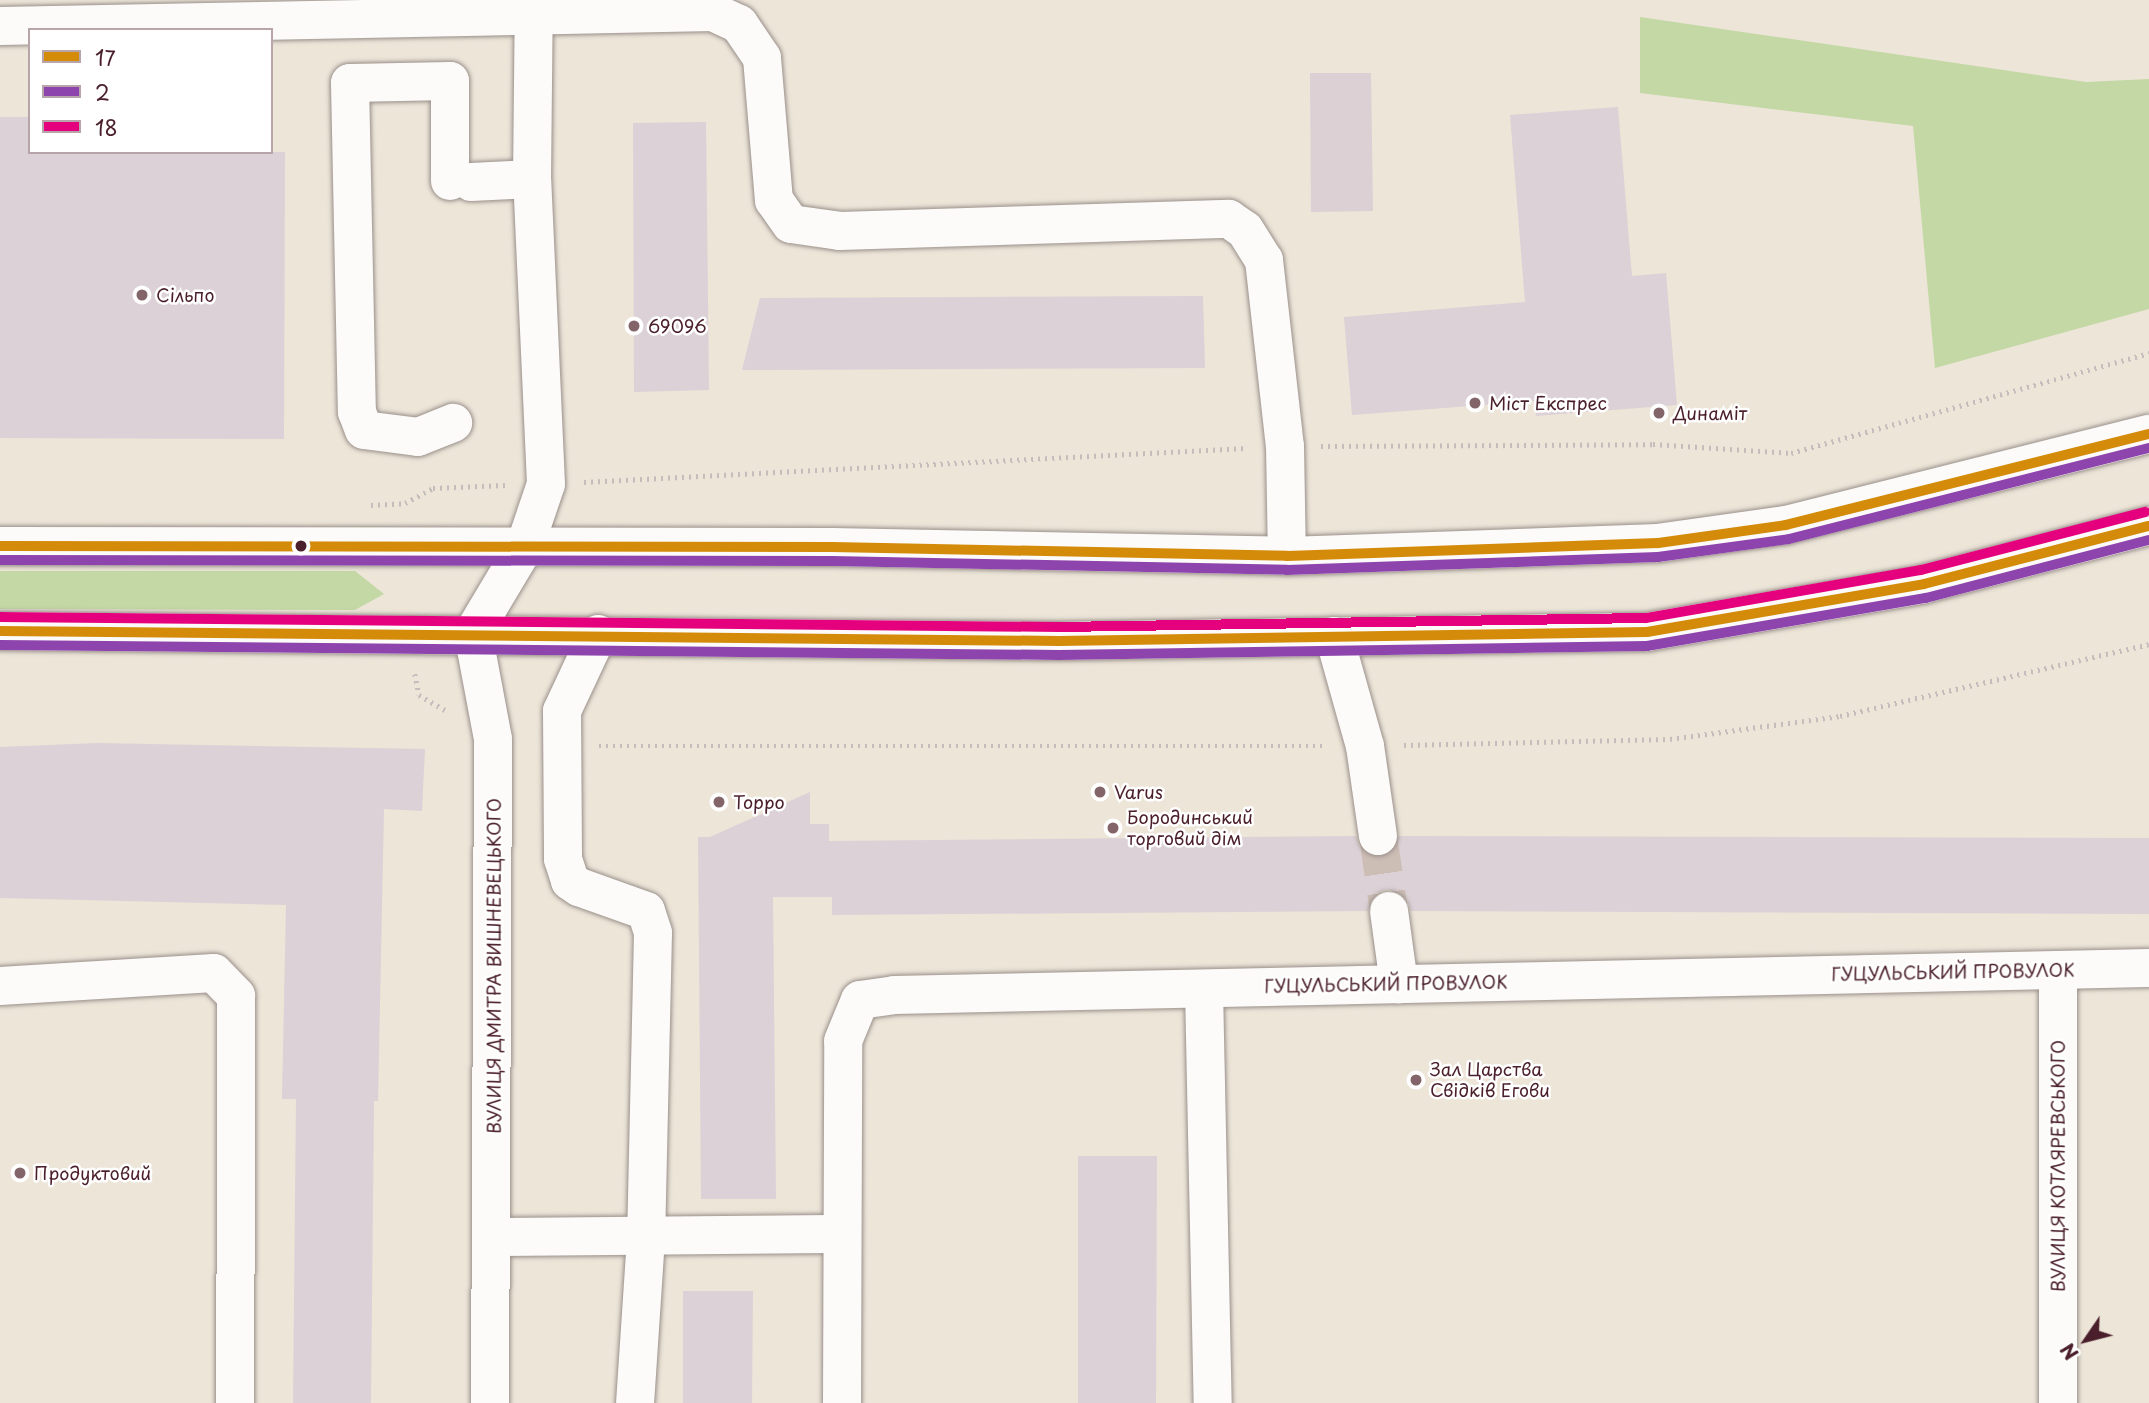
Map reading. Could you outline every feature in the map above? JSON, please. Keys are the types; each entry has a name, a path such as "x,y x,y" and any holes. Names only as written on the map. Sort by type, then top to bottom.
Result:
{"street":[{"path":"473,633 525,546 546,484 532,179 534,9"},
{"path":"0,26 534,9 713,12 729,17 748,34 762,58 774,200 791,224 841,231 1229,219 1245,230 1265,260 1284,446 1287,556"},
{"path":"453,422 418,437 364,430 357,412 350,83 450,81 460,182 532,179"},
{"path":"0,546 525,546 1287,556 1658,543 1748,530 1910,496 2149,435"},
{"path":"0,631 473,633 1059,641 1647,632 1924,584 2149,526"},
{"name":"ВУЛИЦЯ ДМИТРА ВИШНЕВЕЦЬКОГО","path":"473,633 493,739 494,1237 490,1403"},
{"path":"598,635 562,710 563,859 570,881 632,903 646,911 652,923 646,1238 635,1403"},
{"path":"1334,636 1365,746 1378,836"},
{"path":"1389,911 1399,984"},
{"name":"ГУЦУЛЬСЬКИЙ ПРОВУЛОК","path":"840,1234 843,1041 860,1000 894,995 2149,968"},
{"name":"ВУЛИЦЯ КОТЛЯРЕВСЬКОГО","path":"2058,970 2058,1403"},
{"path":"0,986 214,973 236,996 235,1403"},
{"path":"1203,989 1213,1403"},
{"path":"494,1237 646,1238 840,1234 842,1403"}],"path":[{"path":"367,505 405,503 433,488 1284,446 1653,444 1791,453 2149,353"},
{"path":"562,747 1365,746 1670,739 1840,716 2149,644"},
{"path":"415,670 419,695 493,739"}],"shaded area":[{"path":"1310,73 1371,73 1373,211 1311,212"}],"green space":[{"path":"1640,17 2086,82 2149,79 2149,309 1935,368 1913,126 1640,93"},
{"path":"0,571 355,571 384,594 355,610 0,609"}],"building":[{"path":"1618,107 1632,276 1666,273 1677,405 1536,416 1535,401 1352,415 1344,317 1525,302 1510,115"},
{"name":"Сільпо","path":"0,117 28,117 28,154 285,152 284,439 0,438"},
{"path":"706,122 709,390 634,392 633,123"},
{"path":"1203,296 1205,368 742,370 760,298"},
{"path":"96,743 425,749 422,811 384,809 378,1101 374,1101 371,1403 293,1403 296,1099 282,1099 286,905 0,898 0,747"},
{"path":"810,792 810,824 829,824 829,841 1356,836 1361,850 1380,858 1392,853 1399,836 2149,838 2149,914 1411,911 1406,897 1387,889 1375,894 1368,911 832,915 832,897 773,897 776,1199 701,1199 698,837 710,837"},
{"path":"1078,1156 1157,1156 1156,1403 1078,1403"},
{"path":"683,1291 753,1291 752,1403 683,1403"}],"tunnel":[{"path":"1378,836 1389,911"}],"transit line":[{"name":"17","path":"0,546 832,547 1287,556 1658,543 1786,525 2149,434"},
{"name":"2","path":"0,560 832,561 1287,570 1658,557 1789,539 2149,448"},
{"name":"18","path":"0,617 1059,627 1646,618 1921,570 2146,512"},
{"name":"17","path":"0,631 1059,641 1647,632 1924,584 2149,526"},
{"name":"2","path":"0,645 1059,655 1647,646 1926,598 2149,540"}],"place":[{"name":"Сільпо","path":"142,295"},
{"name":"69096","path":"634,326"},
{"name":"Міст Експрес","path":"1475,403"},
{"name":"Динаміт","path":"1659,413"},
{"name":"Varus","path":"1100,792"},
{"name":"Торро","path":"719,802"},
{"name":"Бородинський торговий дім","path":"1113,828"},
{"name":"Зал Царства Свiдкiв Егови","path":"1416,1080"},
{"name":"Продуктовий","path":"20,1173"}]}
